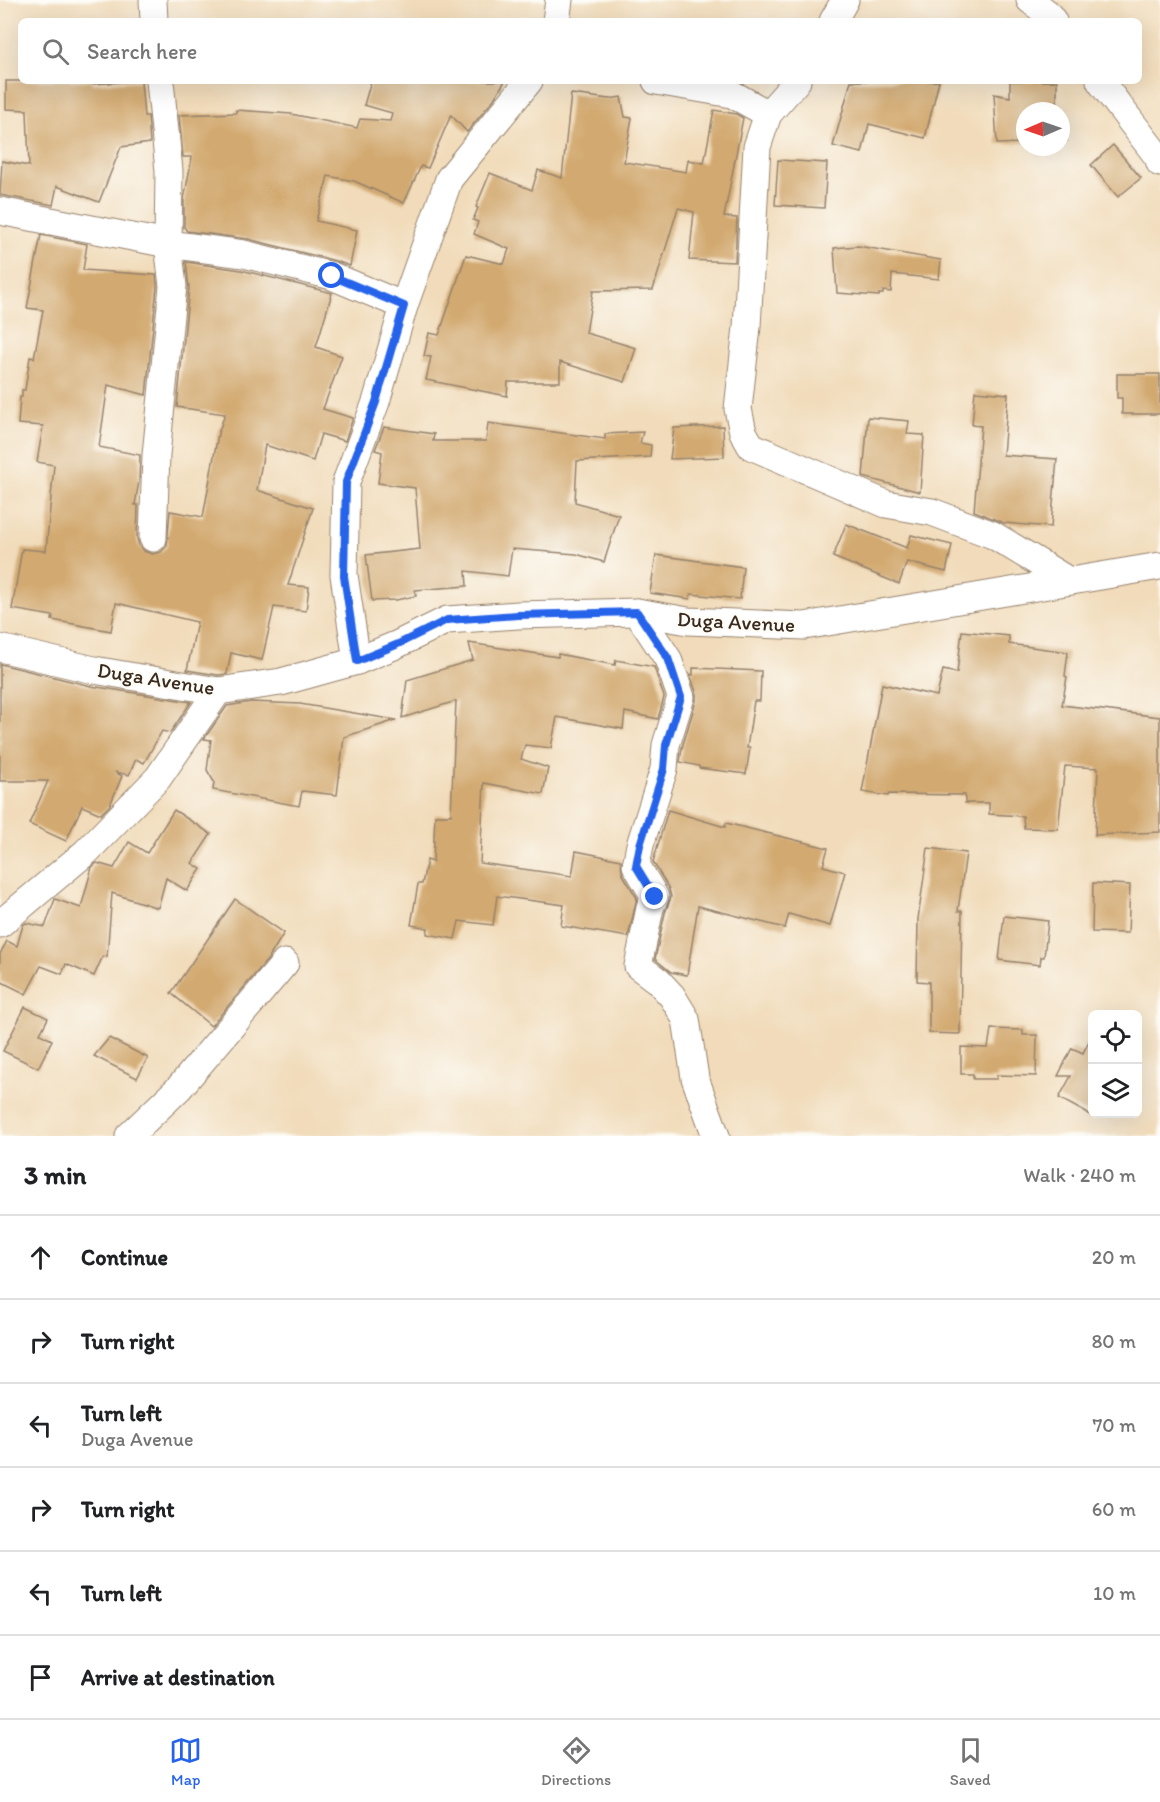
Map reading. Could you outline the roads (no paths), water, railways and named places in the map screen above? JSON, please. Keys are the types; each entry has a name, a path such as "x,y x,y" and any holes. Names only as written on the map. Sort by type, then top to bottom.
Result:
{"street":[{"path":"153,0 154,18"},
{"path":"556,18 559,0"},
{"path":"835,18 844,0"},
{"path":"1030,0 1051,18"},
{"path":"153,538 156,455 173,286 168,244 169,171 160,84"},
{"path":"357,661 344,576 346,482 376,402 404,306 448,179 527,84"},
{"path":"674,84 732,94 768,114"},
{"path":"794,84 768,114 757,147 747,327 738,409 742,432 751,446 886,504 932,512 993,535 1069,581"},
{"path":"1102,84 1159,158"},
{"path":"0,211 168,244 244,254 332,276 404,306"},
{"name":"Duga Avenue","path":"0,648 94,670 218,691 281,682 357,661 447,620 518,615 637,612 688,621 804,626 1160,566"},
{"path":"637,612 668,658 681,697 666,745 664,769 640,845 636,866 655,897 650,908 638,966 658,981 672,996 686,1019 694,1078 716,1136"},
{"path":"0,924 86,852 158,778 218,691"},
{"path":"129,1136 179,1088 285,963"}]}
